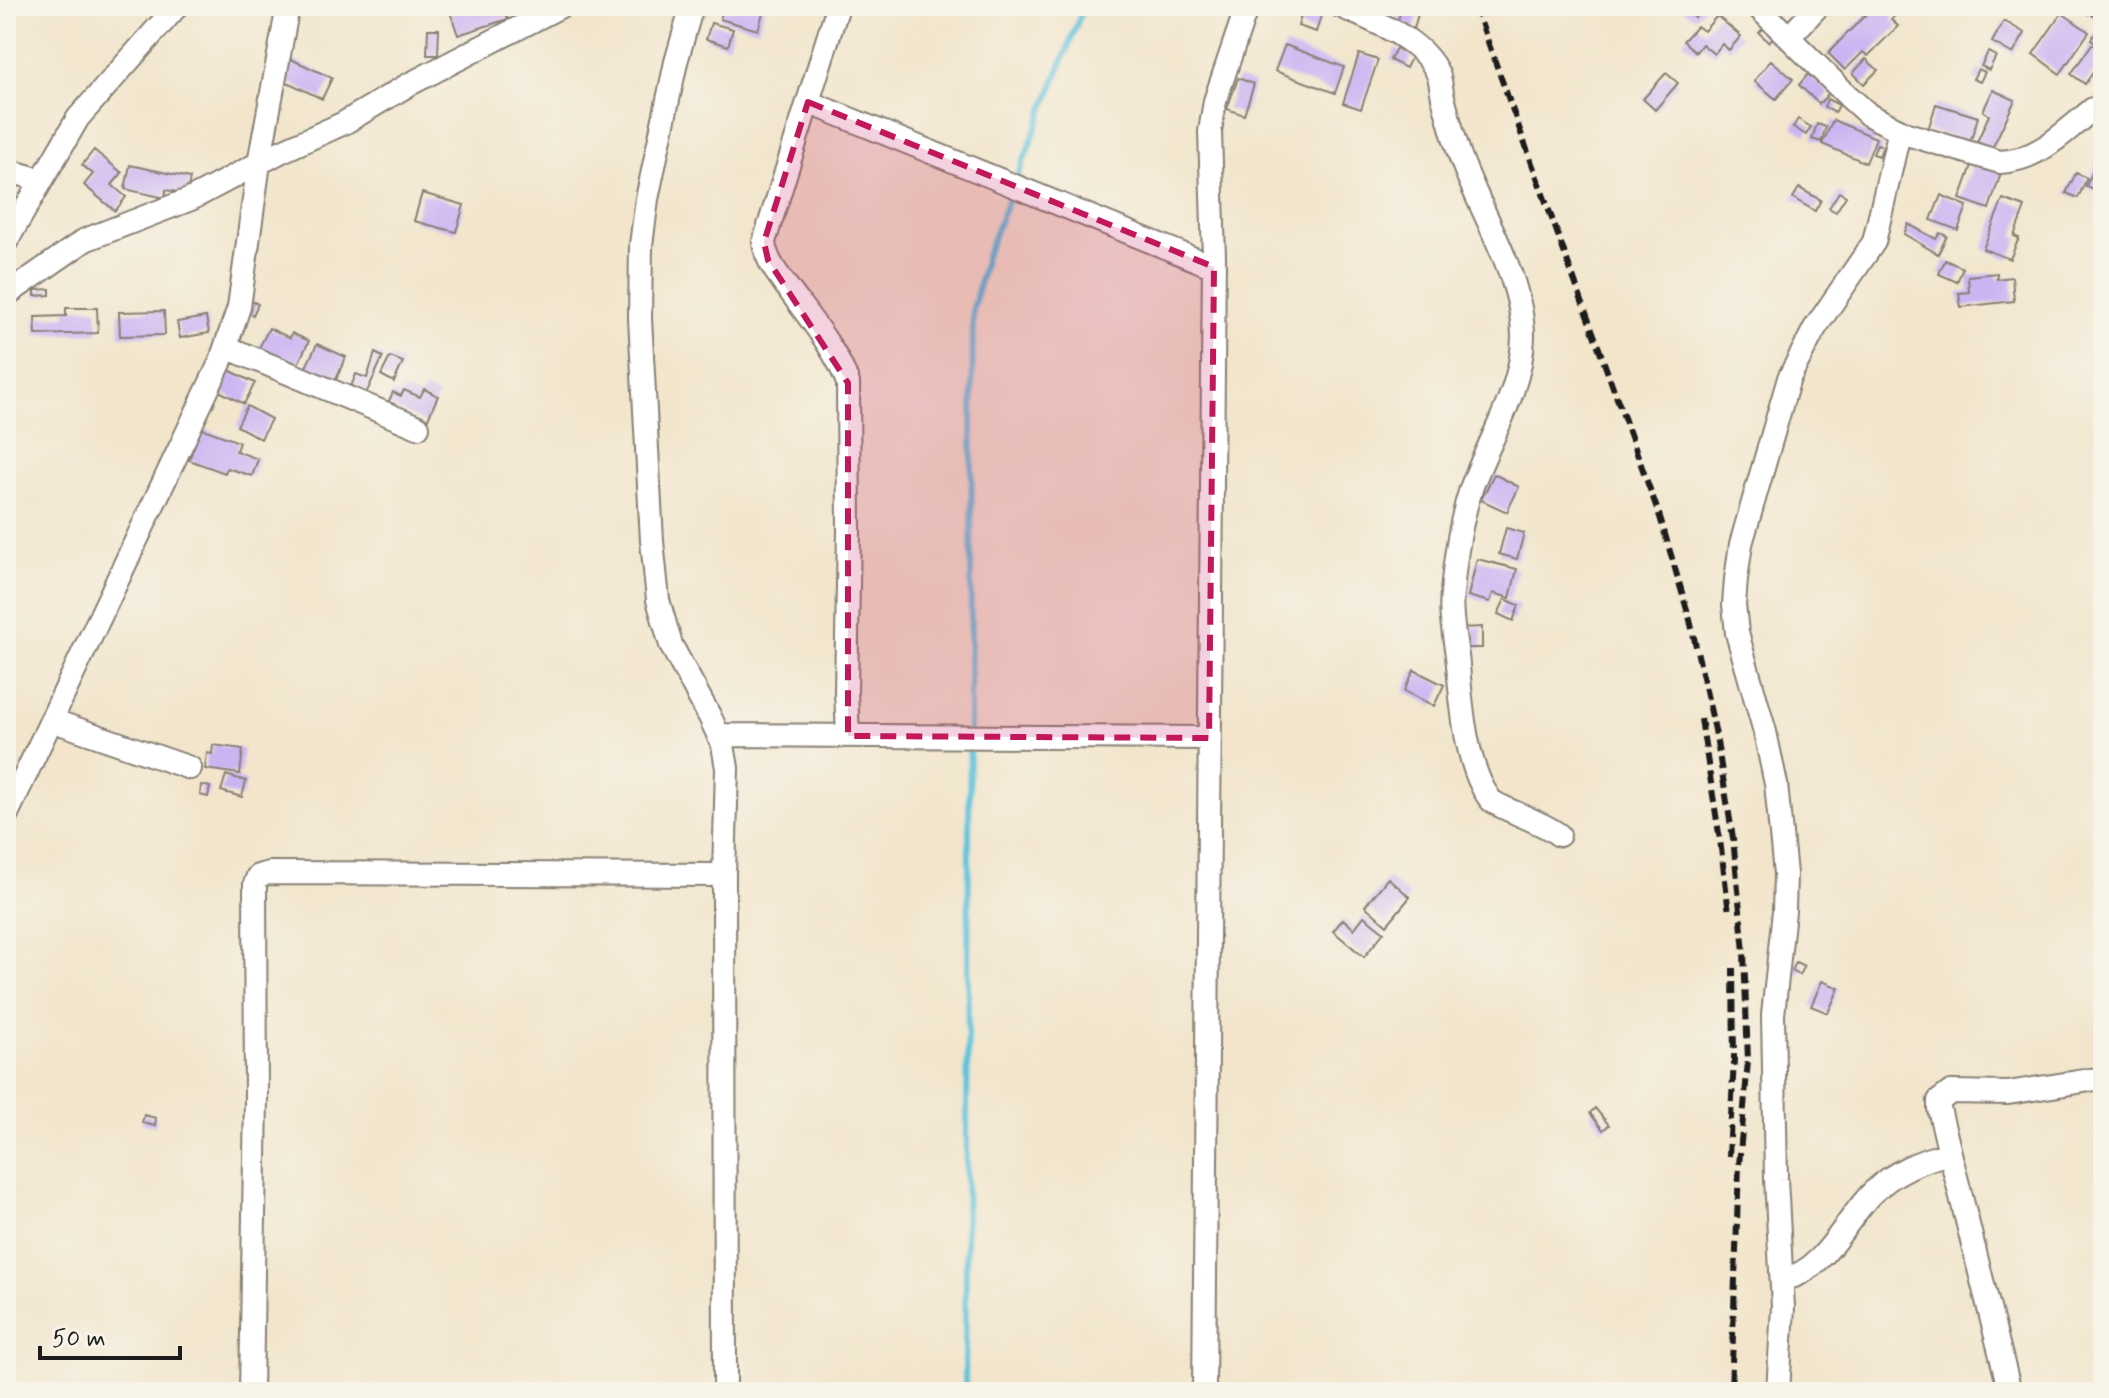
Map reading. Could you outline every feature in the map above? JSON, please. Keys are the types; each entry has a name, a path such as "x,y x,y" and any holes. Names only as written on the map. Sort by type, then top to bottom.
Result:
{"street":[{"path":"6,242 87,106 177,6"},
{"path":"6,816 226,347 239,307 259,163 288,6"},
{"path":"6,295 85,240 191,199 344,123 408,85 561,6"},
{"path":"692,6 676,62 647,199 641,245 640,318 658,600 671,645 718,735 729,787 724,875 725,1392"},
{"path":"838,6 764,242 768,260 843,370 848,383 848,736"},
{"path":"1204,1392 1214,267 1210,132 1215,101 1247,6"},
{"path":"1340,6 1406,39 1431,62 1439,75 1453,140 1494,233 1517,304 1523,334 1520,363 1471,488 1455,567 1451,617 1458,664 1459,699 1482,786 1493,803 1540,822 1559,835"},
{"path":"1757,6 1861,108 1903,132 2000,162 2037,153 2093,109 2103,105"},
{"path":"1789,37 1818,6"},
{"path":"808,102 1214,267"},
{"path":"1778,1392 1783,1279 1776,1179 1773,1015 1785,874 1776,784 1737,633 1734,605 1737,570 1749,516 1789,378 1815,328 1874,242 1897,142 1903,132"},
{"path":"6,170 41,180"},
{"path":"226,347 418,427"},
{"path":"51,720 190,768"},
{"path":"718,735 1209,738"},
{"path":"251,1392 256,1098 255,884 258,876 269,873 409,872 724,875"},
{"path":"2010,1392 1939,1109 1940,1098 1946,1093 2008,1093 2103,1078"},
{"path":"1783,1279 1805,1272 1872,1193 1894,1174 1910,1164 1950,1153"}],"highlighted area":[{"path":"808,102 1214,267 1209,738 848,736 848,383 768,260 764,242"}],"building":[{"path":"448,6 503,6 508,19 458,35"},
{"path":"724,6 765,6 758,30 720,19"},
{"path":"1304,6 1323,9 1316,32 1298,26"},
{"path":"1365,6 1389,6 1385,15"},
{"path":"1402,6 1420,6 1414,29 1397,24"},
{"path":"1679,6 1705,6 1695,18"},
{"path":"1874,6 1885,6 1895,16 1891,19 1898,26 1868,56 1863,52 1845,70 1828,53"},
{"path":"2078,6 2094,6 2088,14"},
{"path":"2098,6 2103,6 2103,24 2091,14"},
{"path":"2062,13 2089,32 2060,74 2033,54"},
{"path":"1717,16 1741,36 1729,50 1722,44 1714,54 1702,44 1696,52 1683,41 1697,26 1704,31"},
{"path":"2004,21 2025,33 2013,54 1992,42"},
{"path":"711,23 733,29 728,46 706,39"},
{"path":"1767,24 1777,33 1769,42 1759,33"},
{"path":"428,29 439,29 438,55 427,55"},
{"path":"2099,29 2103,32 2100,46 2091,39"},
{"path":"2092,44 2103,52 2103,58 2085,84 2071,74"},
{"path":"1285,45 1344,67 1335,93 1275,71"},
{"path":"1396,48 1412,56 1406,68 1390,60"},
{"path":"1988,52 1996,56 1989,70 1981,66"},
{"path":"1359,54 1378,60 1361,109 1343,103"},
{"path":"291,59 332,78 322,99 281,79"},
{"path":"1866,59 1878,70 1864,84 1853,73"},
{"path":"1771,60 1793,79 1776,99 1754,81"},
{"path":"1978,69 1985,72 1980,82 1973,79"},
{"path":"1666,73 1678,83 1655,110 1643,99"},
{"path":"1808,74 1829,93 1819,104 1799,85"},
{"path":"1238,78 1254,84 1244,115 1227,109"},
{"path":"1993,90 2015,100 1992,149 1977,142 1989,115 1983,111"},
{"path":"1827,99 1839,105 1835,113 1824,107"},
{"path":"1936,104 1978,117 1970,143 1928,130"},
{"path":"1798,119 1811,127 1806,135 1793,127"},
{"path":"1833,120 1876,138 1866,163 1822,144"},
{"path":"1817,124 1826,127 1821,142 1812,139"},
{"path":"1877,144 1883,146 1879,156 1873,154"},
{"path":"94,150 122,173 112,185 126,197 115,211 84,185 93,174 82,165"},
{"path":"2099,158 2103,159 2103,194 2086,186"},
{"path":"1974,160 2002,170 1989,209 1960,199"},
{"path":"130,165 190,178 187,194 166,190 165,198 125,189"},
{"path":"2076,173 2087,178 2078,198 2066,193"},
{"path":"1799,188 1821,200 1815,211 1793,198"},
{"path":"1839,192 1846,196 1836,212 1829,208"},
{"path":"422,193 464,205 456,232 414,221"},
{"path":"1941,195 1967,206 1958,230 1931,220"},
{"path":"2003,199 2025,207 2014,236 2019,238 2010,259 1983,249"},
{"path":"1908,224 1936,239 1940,233 1947,236 1938,254 1904,234"},
{"path":"1945,260 1963,268 1957,282 1939,274"},
{"path":"1997,273 1997,279 2012,277 2014,301 1961,307 1959,293 1969,292 1968,276"},
{"path":"50,289 50,295 35,296 35,290"},
{"path":"247,299 258,304 253,315 242,309"},
{"path":"66,308 97,308 98,333 36,335 35,317 66,316"},
{"path":"164,311 165,335 120,336 119,312"},
{"path":"206,317 209,333 180,338 177,322"},
{"path":"269,328 290,338 292,333 309,341 296,368 258,350"},
{"path":"317,344 346,357 335,382 305,369"},
{"path":"375,353 383,357 365,396 350,389 356,374 367,378"},
{"path":"390,357 403,362 394,382 381,375"},
{"path":"229,370 255,383 244,404 219,391"},
{"path":"424,389 438,396 426,423 387,405 393,392 401,396 404,390 420,397"},
{"path":"247,406 271,419 261,439 237,426"},
{"path":"201,428 239,442 236,451 258,459 252,476 227,468 225,473 189,460"},
{"path":"1494,474 1519,487 1507,512 1481,500"},
{"path":"1506,528 1524,533 1517,559 1499,554"},
{"path":"1477,559 1517,569 1510,598 1493,593 1490,602 1468,596"},
{"path":"1505,599 1519,605 1513,621 1498,614"},
{"path":"1482,627 1482,648 1460,648 1460,628"},
{"path":"1414,670 1444,685 1434,706 1404,691"},
{"path":"213,745 243,749 240,774 205,769 207,753 212,754"},
{"path":"226,775 246,781 242,797 221,791"},
{"path":"201,785 210,787 208,797 200,795"},
{"path":"1388,878 1410,897 1387,925 1365,906"},
{"path":"1364,916 1384,932 1364,957 1333,931 1343,919 1354,929"},
{"path":"1796,962 1804,966 1799,975 1792,971"},
{"path":"1822,981 1839,988 1828,1013 1811,1006"},
{"path":"1595,1108 1609,1125 1603,1130 1590,1113"},
{"path":"144,1115 156,1118 155,1126 142,1123"}],"waterway":[{"path":"1016,180 1084,6"},
{"path":"965,1392 973,309 986,256 1012,190"}],"railway":[{"path":"1475,6 1660,517 1690,620 1715,730 1733,838 1744,952 1748,1061 1739,1165 1731,1392"},
{"path":"1701,719 1729,913"},
{"path":"1729,1156 1734,1059 1733,968"}]}
